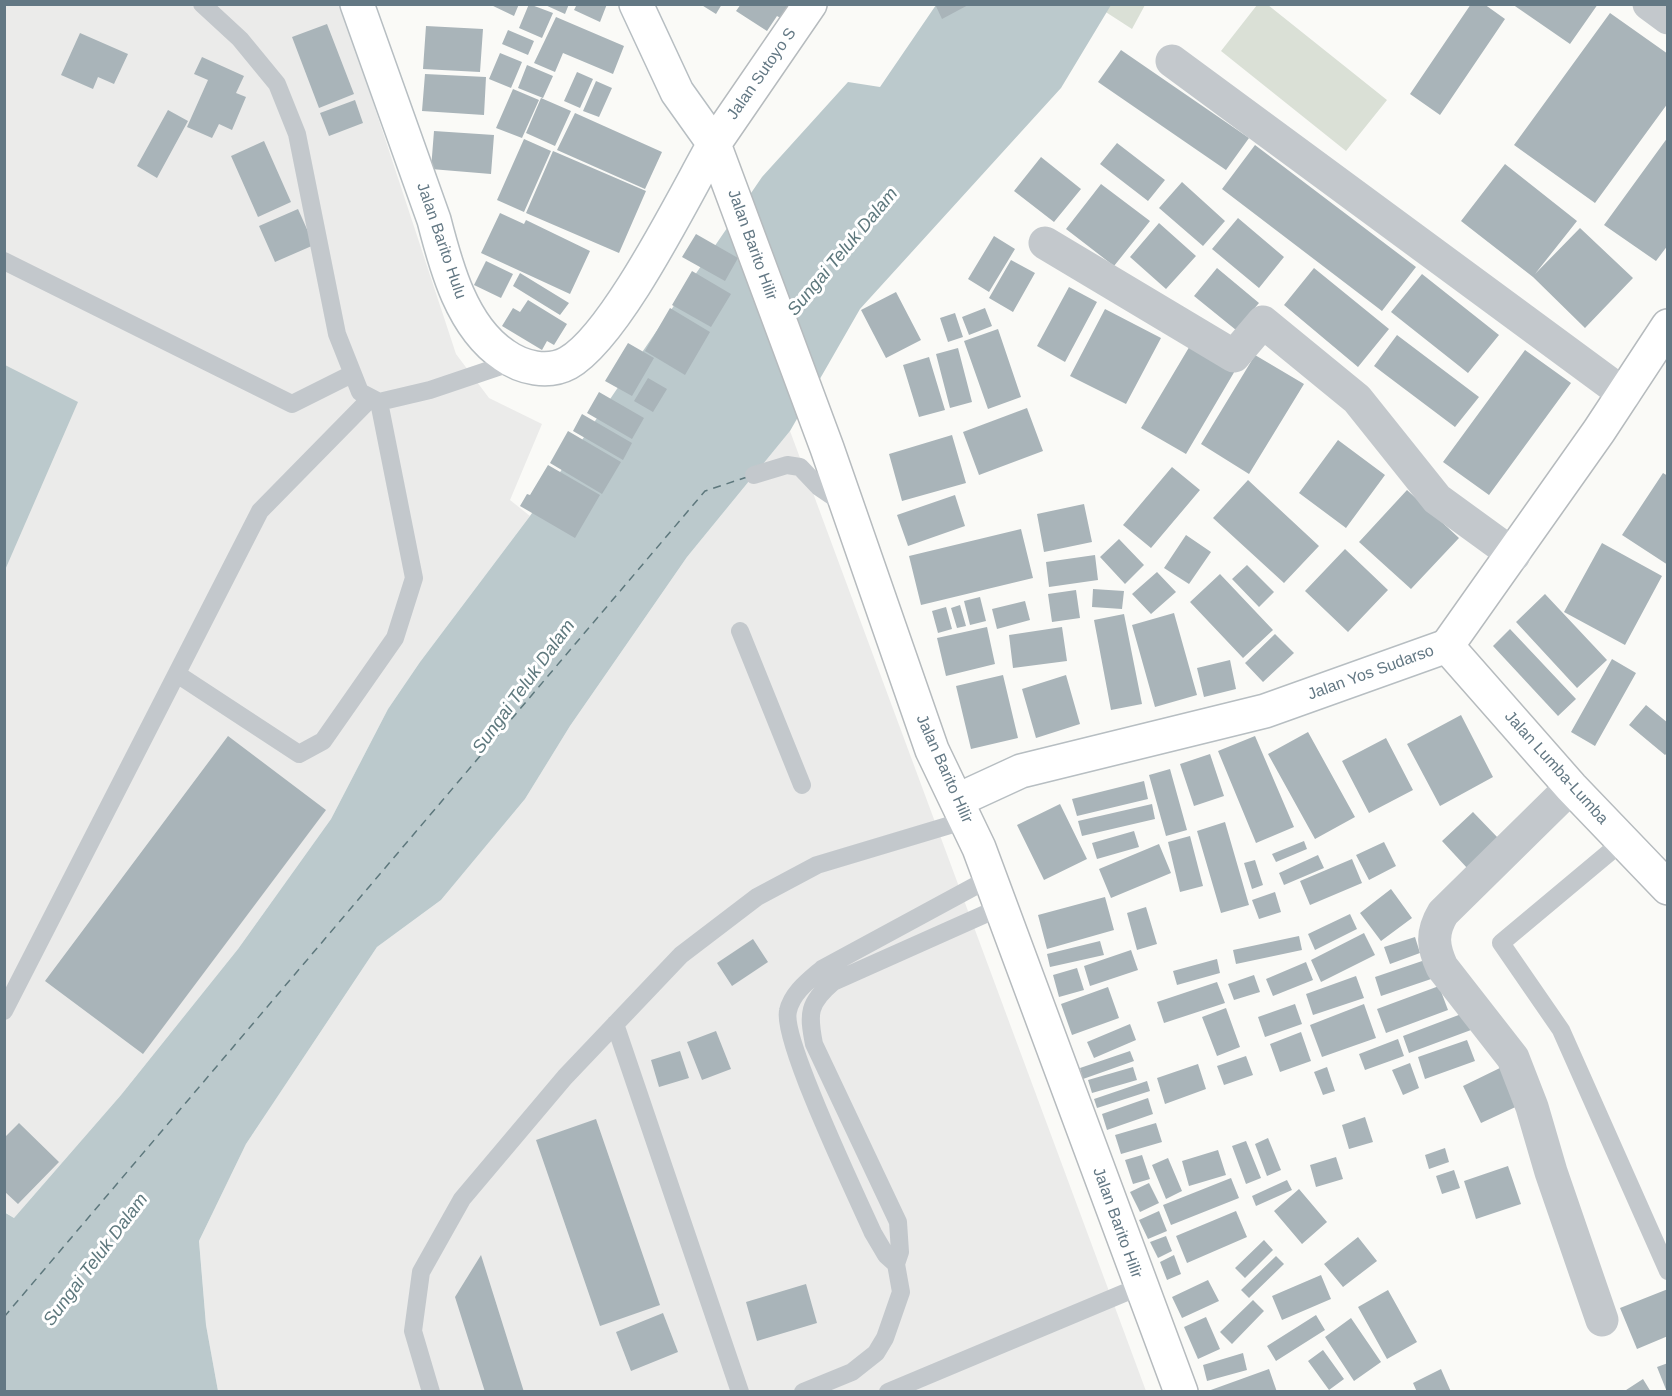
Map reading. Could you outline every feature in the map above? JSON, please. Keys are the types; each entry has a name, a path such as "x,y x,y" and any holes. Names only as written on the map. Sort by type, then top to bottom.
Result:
{"main road":[{"name":"Jalan Barito Hulu","path":"357,4 456,288 470,318 487,344 513,362 541,370 568,363 598,335 632,287 714,144"},
{"name":"Jalan Barito Hilir","path":"636,4 677,92 714,144 826,448 932,750 962,810 996,892 1181,1392"},
{"name":"Jalan Sutoyo S","path":"714,144 810,4"},
{"name":"Jalan Yos Sudarso","path":"962,810 1021,771 1265,711 1447,646 1514,555 1668,326"},
{"name":"Jalan Lumba-Lumba","path":"1447,646 1571,786 1668,888"}],"street":[{"path":"1649,4 1668,18"},
{"path":"1172,61 1624,394"},
{"path":"1045,243 1234,356 1263,322 1357,399 1437,499 1514,555"},
{"path":"1571,786 1443,914 1433,938 1435,952 1442,967 1513,1058 1532,1107 1551,1172 1602,1320"}],"lane":[{"path":"177,674 298,754 323,741 395,638 414,578 374,401 360,392 337,334 297,134 276,84 240,39 202,4"},
{"path":"4,261 292,404 352,374"},
{"path":"4,1011 260,511 374,401 430,390 513,362"},
{"path":"754,475 787,465 800,467 819,487 846,505"},
{"path":"740,631 802,785"},
{"path":"431,1392 413,1331 421,1272 462,1199 565,1077 681,955 757,897 817,865 962,810"},
{"path":"1623,841 1500,943 1561,1030 1668,1271"},
{"path":"896,1264 886,1256 873,1233 801,1067 789,1030 787,1013 791,1000 805,983 822,969 996,892"},
{"path":"803,1392 852,1372 876,1353 885,1338 901,1292 896,1264 900,1252 898,1222 814,1044 809,1018 820,993 833,982 996,892"},
{"path":"787,1013 809,1018"},
{"path":"615,1024 740,1392"},
{"path":"888,1392 1141,1286"}],"shaded area":[{"path":"5,5 341,5 456,354 489,398 542,424 510,500 530,516 420,662 388,709 331,819 238,949 121,1095 14,1218 5,1212"},
{"path":"1099,5 1145,5 1132,29 1098,7"},
{"path":"1257,5 1268,5 1387,100 1346,151 1221,51"},
{"path":"790,431 1146,1391 218,1391 206,1325 199,1241 246,1144 377,947 441,900 525,799 570,726 687,557"}],"water":[{"name":"Sungai Teluk Dalam","path":"936,5 1111,5 1061,88 860,309 790,431 687,557 570,726 525,799 441,900 377,947 246,1144 199,1241 206,1325 218,1391 5,1391 4,1212 14,1218 121,1095 238,949 331,819 388,709 420,662 530,516 762,177 848,82 880,87"},
{"path":"5,365 78,402 5,570"}],"building":[{"path":"489,4 519,4 514,16"},
{"path":"529,4 553,13 542,38 519,28"},
{"path":"543,4 569,4 565,14"},
{"path":"577,4 607,4 600,22 574,10"},
{"path":"700,4 722,4 716,14"},
{"path":"741,4 794,4 784,20 777,16 767,31 736,11"},
{"path":"935,4 970,4 942,19"},
{"path":"1471,4 1484,4 1505,19 1440,115 1410,94"},
{"path":"1512,4 1598,4 1570,44"},
{"path":"1610,13 1668,54 1668,103 1595,203 1514,145"},
{"path":"556,17 624,46 613,74 563,53 555,72 534,63"},
{"path":"327,24 354,94 319,108 292,37"},
{"path":"426,26 483,29 480,72 423,69"},
{"path":"508,30 534,41 528,55 502,44"},
{"path":"80,33 128,54 114,84 98,77 93,89 61,75"},
{"path":"1121,50 1249,138 1226,170 1098,82"},
{"path":"500,53 522,62 511,88 489,79"},
{"path":"202,57 244,76 236,93 246,97 232,130 219,124 212,138 187,127 208,80 194,74"},
{"path":"527,65 553,76 543,98 518,88"},
{"path":"577,72 593,79 580,108 564,101"},
{"path":"425,74 486,77 484,115 422,111"},
{"path":"596,81 612,88 599,117 583,111"},
{"path":"513,89 539,100 522,138 496,128"},
{"path":"541,98 571,111 555,146 526,133"},
{"path":"355,100 363,123 329,136 320,113"},
{"path":"168,110 188,121 157,178 137,166"},
{"path":"575,113 662,152 645,189 557,150"},
{"path":"434,131 494,135 491,174 431,169"},
{"path":"1668,137 1668,245 1656,261 1604,225"},
{"path":"524,139 551,151 524,212 497,200"},
{"path":"264,141 291,202 258,217 231,156"},
{"path":"1117,143 1165,180 1148,201 1100,164"},
{"path":"1255,145 1416,267 1382,311 1222,189"},
{"path":"553,151 646,191 619,253 526,213"},
{"path":"1041,157 1081,189 1054,222 1014,191"},
{"path":"1505,164 1577,221 1535,274 1580,228 1633,278 1585,328 1533,277 1461,221"},
{"path":"1182,182 1225,221 1203,246 1159,208"},
{"path":"1101,184 1150,221 1114,266 1066,229"},
{"path":"298,209 314,245 275,262 259,226"},
{"path":"500,213 524,224 526,220 590,251 570,294 481,253"},
{"path":"1238,218 1284,257 1259,288 1212,249"},
{"path":"1159,223 1196,256 1166,289 1130,257"},
{"path":"696,234 738,258 725,281 682,257"},
{"path":"994,236 1015,249 989,292 968,279"},
{"path":"1011,260 1035,273 1013,312 989,298"},
{"path":"486,261 513,274 501,298 474,285"},
{"path":"1217,268 1259,303 1236,330 1194,296"},
{"path":"1314,268 1389,329 1358,367 1284,305"},
{"path":"692,271 731,294 711,327 672,305"},
{"path":"520,273 569,303 560,315 513,286"},
{"path":"1422,274 1499,335 1468,373 1391,312"},
{"path":"1069,287 1097,302 1065,362 1037,346"},
{"path":"896,292 921,340 886,358 861,310"},
{"path":"528,300 567,324 554,345 547,341 542,350 502,326 513,308 520,312"},
{"path":"670,308 710,332 685,375 645,351"},
{"path":"985,308 992,326 969,335 962,317"},
{"path":"1105,309 1161,338 1126,404 1070,376"},
{"path":"955,313 963,337 948,342 940,318"},
{"path":"998,329 1021,397 988,409 964,341"},
{"path":"1397,335 1479,397 1455,427 1374,366"},
{"path":"628,343 654,358 632,396 605,381"},
{"path":"1191,344 1236,369 1186,454 1141,428"},
{"path":"958,348 972,402 950,408 936,354"},
{"path":"1525,350 1571,383 1489,495 1443,462"},
{"path":"1255,355 1304,384 1249,474 1201,444"},
{"path":"929,357 945,410 919,417 903,365"},
{"path":"648,378 667,389 653,412 634,401"},
{"path":"599,392 644,418 632,439 587,413"},
{"path":"1027,408 1043,451 979,475 963,432"},
{"path":"582,414 632,443 623,460 573,431"},
{"path":"568,431 621,462 602,494 550,463"},
{"path":"952,435 966,483 902,501 889,454"},
{"path":"1338,440 1385,475 1346,528 1299,493"},
{"path":"548,465 600,495 575,538 520,506 527,494 530,495"},
{"path":"1172,467 1200,490 1151,548 1123,525"},
{"path":"1663,473 1668,476 1668,565 1622,535"},
{"path":"1248,480 1319,546 1284,583 1213,518"},
{"path":"1407,490 1459,538 1411,589 1359,542"},
{"path":"955,495 965,526 908,546 897,515"},
{"path":"1084,504 1092,542 1044,552 1037,514"},
{"path":"1021,529 1033,578 921,605 909,556"},
{"path":"1186,535 1211,552 1189,584 1164,568"},
{"path":"1119,539 1144,565 1125,584 1100,557"},
{"path":"1602,543 1662,576 1625,645 1564,612"},
{"path":"1345,549 1388,590 1348,632 1305,591"},
{"path":"1095,555 1098,580 1049,587 1046,562"},
{"path":"1247,565 1274,592 1259,607 1232,579"},
{"path":"1157,572 1176,592 1151,614 1132,594"},
{"path":"1220,574 1273,630 1243,658 1190,602"},
{"path":"1093,589 1124,591 1122,609 1092,607"},
{"path":"1076,590 1080,618 1052,622 1048,594"},
{"path":"1545,594 1607,660 1577,688 1516,622"},
{"path":"980,597 986,621 970,625 964,601"},
{"path":"1025,601 1030,620 997,629 992,609"},
{"path":"960,605 966,626 957,628 951,608"},
{"path":"946,607 952,629 938,633 932,611"},
{"path":"1174,613 1197,695 1155,707 1132,625"},
{"path":"1124,614 1142,704 1111,710 1094,620"},
{"path":"987,627 995,664 946,676 937,638"},
{"path":"1062,627 1067,661 1013,668 1009,635"},
{"path":"1510,629 1576,699 1558,716 1493,646"},
{"path":"1275,634 1294,653 1263,682 1245,663"},
{"path":"1612,659 1636,673 1595,746 1571,732"},
{"path":"1230,660 1236,689 1204,697 1197,668"},
{"path":"1003,675 1018,738 971,749 956,686"},
{"path":"1066,675 1080,724 1036,738 1022,689"},
{"path":"1646,705 1668,723 1668,752 1665,755 1629,725"},
{"path":"1461,715 1493,777 1440,806 1407,744"},
{"path":"1308,732 1355,817 1315,839 1268,754"},
{"path":"228,736 326,810 143,1054 45,981"},
{"path":"1255,736 1294,827 1256,843 1218,751"},
{"path":"1386,738 1413,790 1369,813 1342,761"},
{"path":"1210,754 1224,796 1194,806 1180,764"},
{"path":"1170,769 1187,830 1166,836 1149,775"},
{"path":"1144,781 1148,799 1077,816 1072,799"},
{"path":"1060,804 1087,859 1044,880 1017,825"},
{"path":"1152,804 1155,819 1082,836 1078,821"},
{"path":"1473,812 1499,839 1468,869 1442,841"},
{"path":"1225,822 1249,905 1221,913 1197,831"},
{"path":"1134,831 1139,847 1097,859 1092,843"},
{"path":"1190,836 1203,886 1180,892 1168,842"},
{"path":"1304,841 1307,849 1276,862 1272,854"},
{"path":"1384,842 1396,866 1369,880 1356,855"},
{"path":"1159,844 1171,873 1111,898 1099,869"},
{"path":"1318,855 1324,868 1284,885 1279,873"},
{"path":"1352,859 1362,883 1310,905 1300,881"},
{"path":"1255,860 1263,885 1252,889 1244,863"},
{"path":"1391,889 1412,918 1381,941 1360,913"},
{"path":"1275,892 1281,912 1259,919 1252,900"},
{"path":"1105,897 1114,930 1047,949 1038,915"},
{"path":"1146,907 1157,944 1137,950 1127,913"},
{"path":"1350,914 1357,929 1315,950 1308,934"},
{"path":"1364,933 1375,955 1321,982 1311,960"},
{"path":"1299,936 1302,950 1236,964 1233,950"},
{"path":"1415,937 1420,953 1390,964 1384,947"},
{"path":"753,939 768,962 732,986 717,963"},
{"path":"1100,941 1104,955 1050,967 1047,954"},
{"path":"1131,950 1138,970 1090,986 1084,966"},
{"path":"1431,958 1437,977 1381,996 1375,977"},
{"path":"1217,959 1220,973 1177,985 1173,971"},
{"path":"1306,962 1313,980 1273,996 1266,979"},
{"path":"1077,968 1084,990 1059,997 1053,975"},
{"path":"1254,975 1260,992 1234,1000 1228,984"},
{"path":"1356,976 1364,998 1313,1015 1306,994"},
{"path":"1217,982 1225,1003 1164,1023 1157,1002"},
{"path":"1439,986 1448,1010 1386,1033 1377,1009"},
{"path":"1108,987 1119,1018 1072,1035 1061,1004"},
{"path":"1295,1004 1302,1024 1265,1037 1258,1017"},
{"path":"1364,1004 1376,1038 1322,1057 1310,1025"},
{"path":"1226,1008 1240,1047 1217,1056 1202,1017"},
{"path":"1464,1013 1471,1030 1409,1053 1403,1036"},
{"path":"1130,1024 1136,1040 1094,1058 1087,1042"},
{"path":"716,1031 731,1069 702,1080 687,1042"},
{"path":"1301,1032 1311,1061 1280,1072 1270,1044"},
{"path":"1398,1039 1404,1056 1365,1070 1359,1054"},
{"path":"1467,1040 1475,1061 1425,1079 1418,1057"},
{"path":"680,1051 689,1078 659,1087 651,1060"},
{"path":"1130,1051 1134,1061 1083,1079 1080,1068"},
{"path":"1246,1056 1253,1075 1224,1085 1217,1066"},
{"path":"1410,1063 1419,1088 1403,1095 1392,1070"},
{"path":"1198,1064 1206,1089 1165,1104 1157,1078"},
{"path":"1504,1066 1522,1104 1481,1123 1463,1086"},
{"path":"1133,1067 1137,1080 1092,1093 1088,1080"},
{"path":"1327,1067 1335,1091 1323,1095 1314,1072"},
{"path":"1147,1081 1150,1091 1097,1108 1094,1099"},
{"path":"1148,1098 1153,1114 1107,1130 1102,1114"},
{"path":"1365,1117 1373,1142 1349,1149 1342,1125"},
{"path":"596,1119 660,1305 600,1326 536,1140"},
{"path":"19,1123 59,1162 18,1204 4,1191 4,1138"},
{"path":"1156,1123 1162,1142 1121,1154 1115,1135"},
{"path":"1268,1138 1281,1170 1267,1176 1255,1144"},
{"path":"1246,1141 1261,1178 1246,1184 1232,1146"},
{"path":"1445,1148 1449,1162 1429,1169 1425,1155"},
{"path":"1218,1150 1226,1175 1189,1186 1182,1161"},
{"path":"1142,1155 1150,1179 1133,1184 1125,1160"},
{"path":"1336,1157 1343,1179 1316,1187 1310,1165"},
{"path":"1168,1158 1182,1191 1166,1199 1152,1165"},
{"path":"1508,1166 1521,1204 1476,1219 1464,1181"},
{"path":"1454,1170 1460,1188 1442,1194 1436,1176"},
{"path":"1231,1178 1239,1198 1171,1225 1163,1205"},
{"path":"1287,1180 1292,1190 1256,1206 1252,1196"},
{"path":"1149,1183 1159,1203 1140,1212 1130,1192"},
{"path":"1299,1189 1327,1222 1302,1244 1274,1211"},
{"path":"1159,1211 1167,1231 1148,1239 1139,1220"},
{"path":"1236,1211 1247,1237 1187,1263 1176,1236"},
{"path":"1166,1236 1172,1251 1158,1258 1150,1242"},
{"path":"1358,1237 1377,1261 1343,1287 1324,1264"},
{"path":"1264,1240 1273,1250 1245,1278 1235,1268"},
{"path":"481,1255 524,1392 485,1392 455,1297"},
{"path":"1174,1255 1181,1274 1167,1280 1160,1262"},
{"path":"1276,1256 1284,1264 1249,1298 1241,1290"},
{"path":"1321,1275 1331,1299 1282,1320 1272,1296"},
{"path":"1208,1280 1219,1301 1182,1318 1172,1297"},
{"path":"806,1284 817,1323 757,1341 746,1302"},
{"path":"1668,1289 1668,1336 1637,1349 1620,1308"},
{"path":"1388,1290 1417,1342 1387,1359 1358,1307"},
{"path":"1253,1300 1264,1311 1232,1344 1220,1332"},
{"path":"663,1313 678,1352 631,1371 616,1332"},
{"path":"1316,1315 1325,1330 1276,1361 1267,1346"},
{"path":"1206,1317 1220,1349 1198,1359 1184,1327"},
{"path":"1351,1318 1381,1362 1354,1381 1325,1337"},
{"path":"1323,1350 1344,1379 1329,1390 1308,1361"},
{"path":"1243,1353 1247,1370 1207,1381 1203,1365"},
{"path":"1668,1363 1668,1392 1667,1392 1657,1367"},
{"path":"1269,1369 1277,1392 1208,1392 1208,1391"},
{"path":"1441,1369 1451,1392 1417,1392 1413,1383"},
{"path":"1643,1379 1651,1392 1623,1392"}],"ferry route":[{"path":"4,1317 705,491 747,477"}]}
